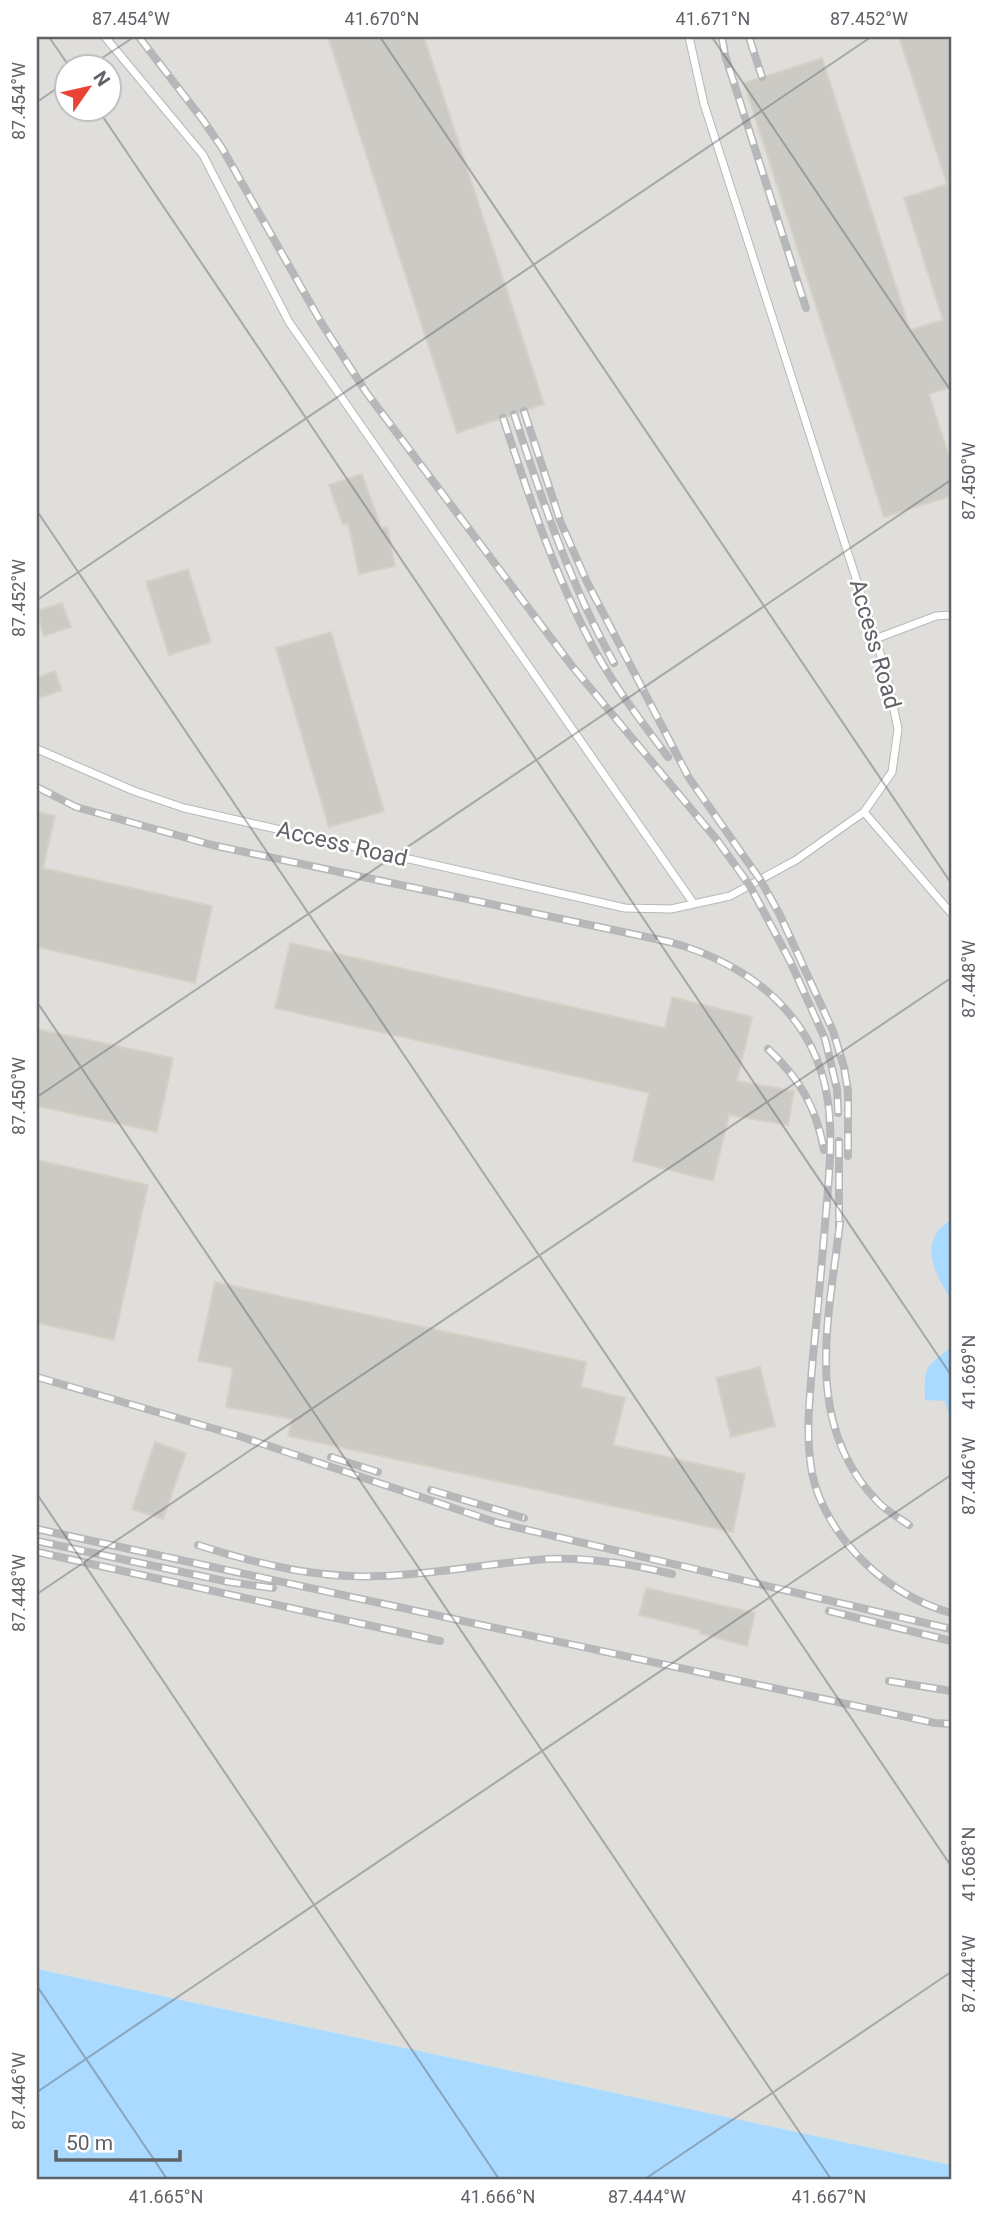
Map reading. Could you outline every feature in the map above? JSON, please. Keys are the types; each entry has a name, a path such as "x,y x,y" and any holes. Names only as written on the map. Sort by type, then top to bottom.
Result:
{"lane":[{"path":"105,37 203,155 289,322 694,904"},
{"name":"Access Road","path":"37,749 135,791 184,808 625,908 671,909 730,896 796,860 864,812 892,772 898,729 886,672 704,104 689,37"},
{"path":"875,639 936,616 951,615"},
{"path":"864,812 951,913"}],"shaded area":[{"path":"37,37 951,37 951,2165 37,1969"}],"water":[{"path":"951,1220 951,1299 939,1279 932,1258 932,1247 934,1237"},
{"path":"951,1347 951,1423 945,1401 925,1400 925,1389 928,1368"},
{"path":"37,1969 951,2165 951,2179 37,2179"}],"building":[{"path":"328,37 424,37 544,404 457,433"},
{"path":"899,37 951,37 951,387 929,394 951,463 951,496 884,517 744,83 822,58 910,330 943,320 904,198 947,184"},
{"path":"362,474 381,528 387,527 395,566 359,574 348,523 343,525 329,485"},
{"path":"188,569 211,642 169,655 146,582"},
{"path":"62,603 71,627 44,636 37,611"},
{"path":"331,632 384,811 329,827 276,648"},
{"path":"55,671 62,690 37,699 37,678"},
{"path":"37,812 55,816 43,868 212,906 195,983 37,947"},
{"path":"290,943 665,1028 672,997 752,1017 737,1081 794,1091 788,1125 729,1115 713,1181 633,1161 649,1093 275,1008"},
{"path":"37,1029 173,1058 157,1132 37,1106"},
{"path":"37,1160 148,1185 114,1340 37,1323"},
{"path":"215,1282 586,1362 581,1387 625,1398 613,1445 745,1474 733,1532 288,1436 292,1419 226,1407 233,1368 198,1361"},
{"path":"760,1367 775,1426 731,1437 716,1378"},
{"path":"155,1442 186,1453 163,1519 132,1509"},
{"path":"646,1588 755,1613 747,1646 699,1633 700,1630 639,1615"}],"railway":[{"path":"139,37 222,148 322,324 366,392 572,666 717,840 750,886 790,961 825,1039 837,1089 838,1113"},
{"path":"722,37 725,55 806,308"},
{"path":"749,37 762,77"},
{"path":"524,411 561,523 587,582 689,778 761,881 779,913 833,1031 848,1091 848,1156"},
{"path":"514,414 570,572 614,663"},
{"path":"503,418 543,534 579,619 610,676 668,757"},
{"path":"37,787 76,807 212,845 670,942 726,964 752,979 774,998 794,1019 809,1043 821,1071 828,1102 829,1172 809,1414 810,1458 815,1486 832,1522 847,1544 865,1563 905,1593 927,1605 951,1613"},
{"path":"768,1049 789,1071 805,1095 816,1120 824,1150"},
{"path":"839,1141 839,1229"},
{"path":"840,1222 827,1333 829,1405 838,1439 854,1472 879,1503 909,1525"},
{"path":"37,1377 239,1436 498,1523 951,1629"},
{"path":"331,1457 378,1472"},
{"path":"431,1490 524,1518"},
{"path":"37,1529 935,1723 951,1724"},
{"path":"37,1541 229,1582 273,1588"},
{"path":"198,1545 265,1564 335,1575 402,1575 546,1559 609,1562 672,1574"},
{"path":"37,1552 440,1641"},
{"path":"829,1611 951,1641"},
{"path":"889,1681 951,1691"}]}
